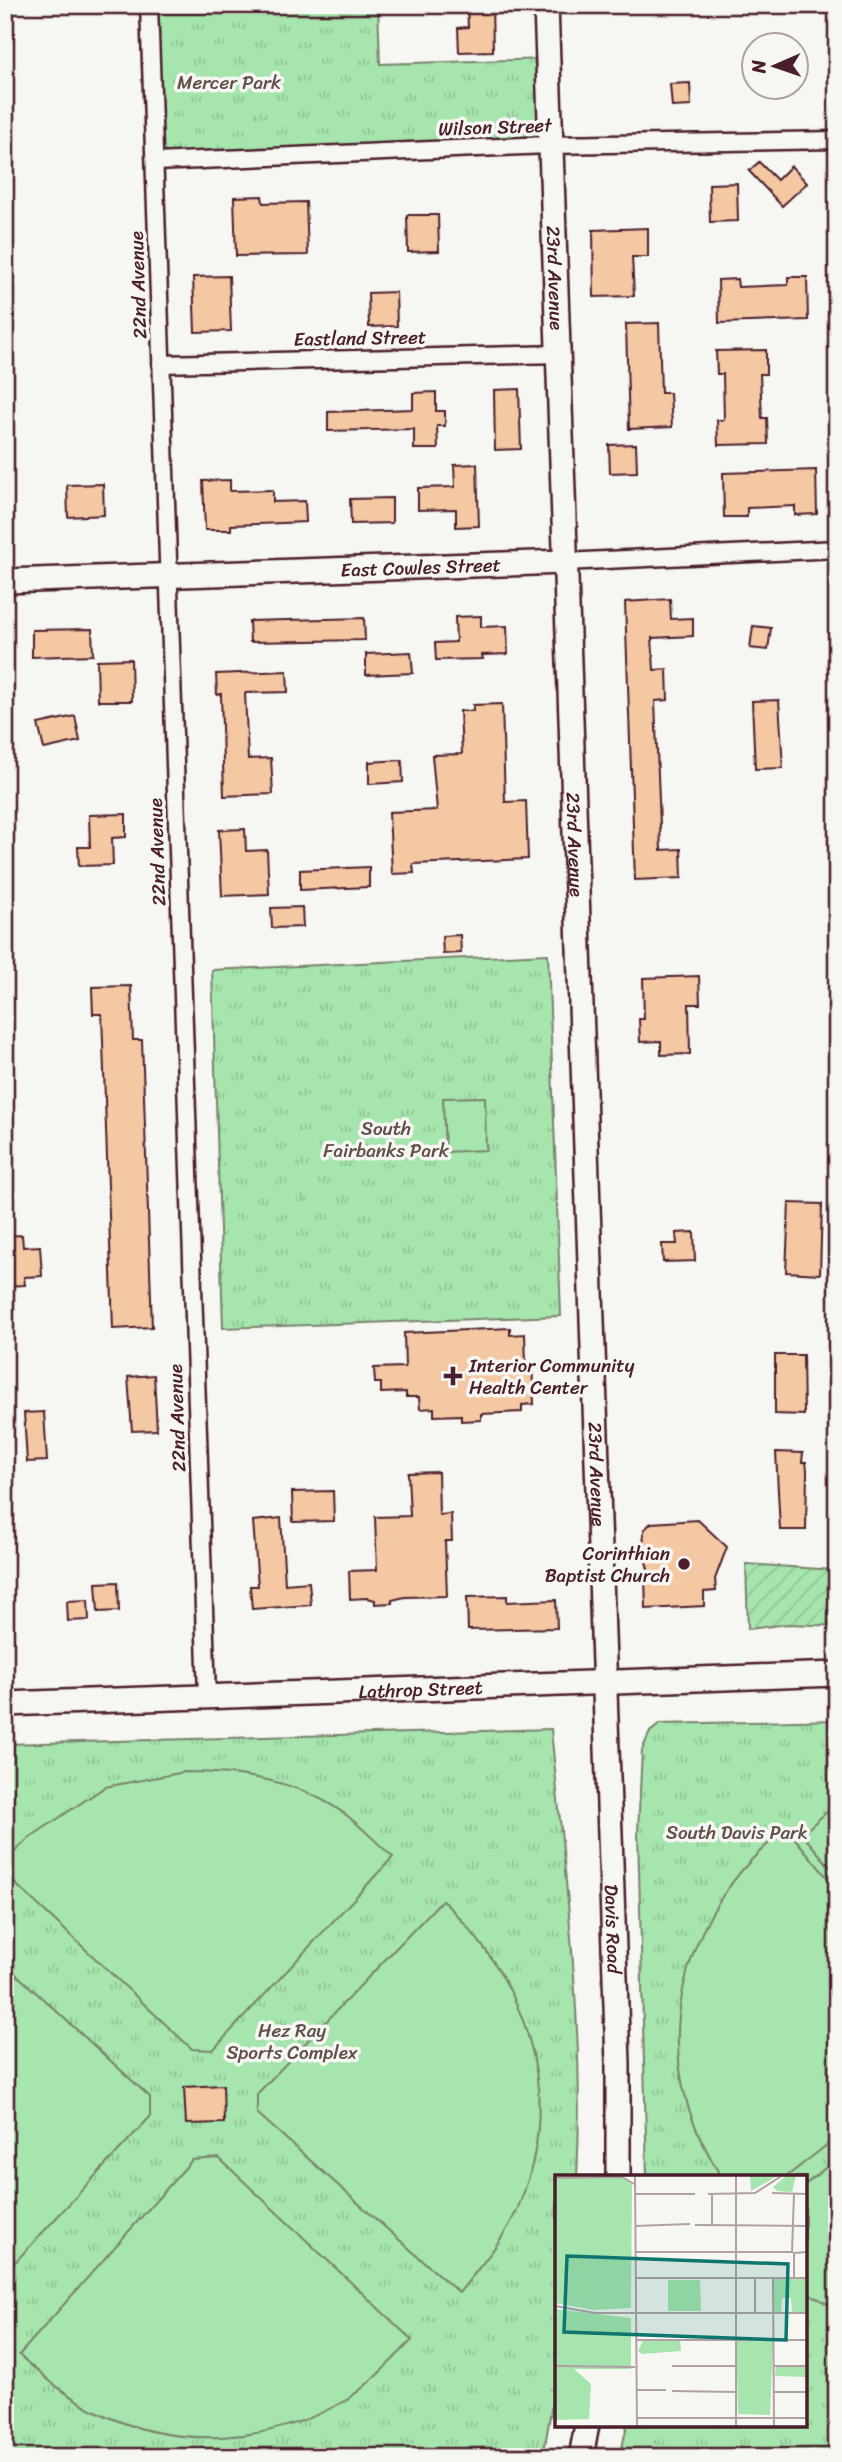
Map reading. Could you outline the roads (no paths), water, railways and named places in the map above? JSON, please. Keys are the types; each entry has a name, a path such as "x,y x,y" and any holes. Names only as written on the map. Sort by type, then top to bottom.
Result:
{"street":[{"name":"22nd Avenue","path":"149,5 207,1696"},
{"name":"23rd Avenue","path":"546,5 603,1682"},
{"name":"Wilson Street","path":"155,162 550,145 837,140"},
{"name":"Eastland Street","path":"161,363 559,354"},
{"name":"East Cowles Street","path":"5,580 564,562 837,550"},
{"name":"Lathrop Street","path":"5,1704 837,1674"},
{"name":"Davis Road","path":"603,1682 618,2063 618,2175"},
{"path":"582,2457 587,2427"}],"place":[{"name":"Interior Community Health Center","path":"453,1376"},
{"name":"Corinthian Baptist Church","path":"684,1564"}],"park label":[{"name":"Mercer Park","path":"229,82"},
{"name":"South Fairbanks Park","path":"386,1139"},
{"name":"South Davis Park","path":"737,1832"},
{"name":"Hez Ray Sports Complex","path":"292,2041"}]}
